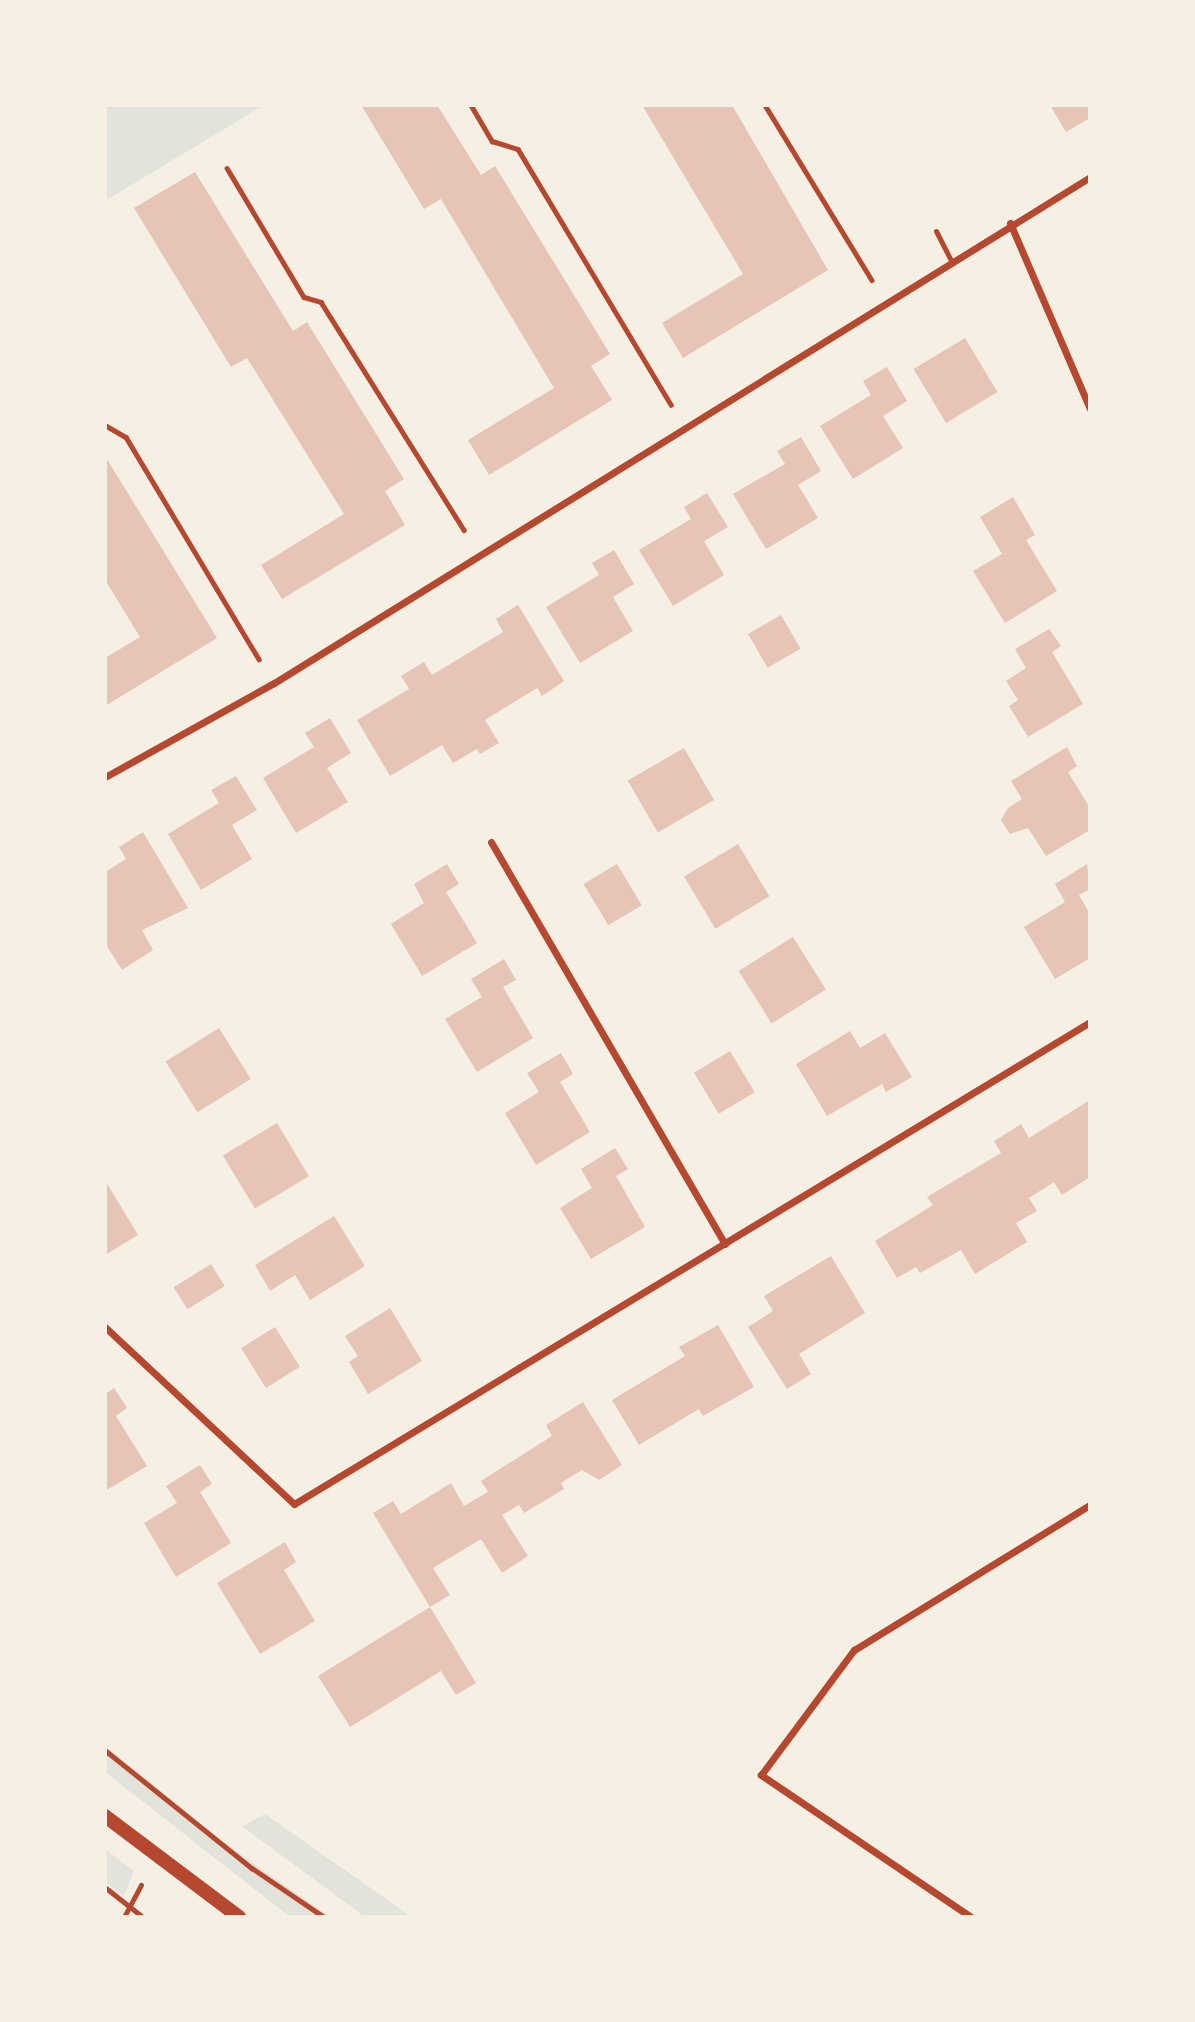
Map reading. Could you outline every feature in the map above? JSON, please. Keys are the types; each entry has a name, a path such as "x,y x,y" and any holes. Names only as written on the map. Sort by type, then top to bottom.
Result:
{"main road":[{"path":"105,1816 239,1917"}],"street":[{"path":"105,777 274,683 885,301 952,262 1010,223 1090,177"},
{"path":"1010,223 1090,409"},
{"path":"491,842 724,1244"},
{"path":"105,1327 294,1504 1090,1022"},
{"path":"971,1917 761,1775 854,1650 1090,1505"}],"lane":[{"path":"936,232 952,262"}],"path":[{"path":"471,105 492,141 518,149 684,426"},
{"path":"765,105 885,301"},
{"path":"227,168 304,298 321,302 480,555"},
{"path":"105,425 126,437 274,683"},
{"path":"105,1750 252,1867 324,1917"},
{"path":"105,1887 143,1917"}],"shaded area":[{"path":"105,105 264,105 105,201"},
{"path":"105,1746 222,1841 330,1917 290,1917 105,1772"},
{"path":"265,1814 412,1917 365,1917 242,1826"},
{"path":"105,1849 134,1871 124,1896 105,1882"}],"building":[{"path":"361,105 437,105 481,175 495,166 610,354 591,366 612,400 489,475 468,440 554,388 441,199 424,209"},
{"path":"642,105 732,105 828,270 683,358 662,323 743,274"},
{"path":"1050,105 1090,105 1090,118 1066,132"},
{"path":"195,172 293,331 307,322 404,479 385,491 405,525 282,599 261,565 344,514 247,358 231,367 134,208"},
{"path":"965,338 997,392 946,423 914,369"},
{"path":"887,367 907,401 883,416 903,448 853,479 820,426 871,395 863,381"},
{"path":"801,437 821,471 798,485 818,518 766,549 733,494 785,464 777,451"},
{"path":"105,456 217,638 105,706 105,658 140,637 105,580"},
{"path":"707,493 728,527 704,541 724,575 673,606 639,550 691,519 684,507"},
{"path":"1013,497 1035,535 1026,540 1057,591 1005,623 973,571 1002,554 980,517"},
{"path":"614,550 634,584 613,597 633,631 580,663 546,607 599,575 592,563"},
{"path":"518,605 564,681 542,696 537,688 485,720 499,743 480,754 477,749 453,763 442,745 390,776 357,720 409,689 401,676 424,662 432,675 503,632 496,619"},
{"path":"781,615 800,649 768,668 748,634"},
{"path":"1049,629 1061,646 1052,652 1083,704 1028,737 1009,706 1018,700 1006,681 1026,668 1015,649"},
{"path":"330,718 351,753 327,768 348,802 296,833 263,778 314,747 305,733"},
{"path":"1067,747 1077,766 1068,772 1090,808 1090,830 1046,856 1028,828 1010,834 1001,820 1008,808 1022,799 1011,781"},
{"path":"684,748 714,800 658,832 628,780"},
{"path":"236,776 257,810 232,825 252,859 201,890 168,834 219,803 211,790"},
{"path":"143,832 188,908 142,930 153,950 122,970 105,943 105,872 126,859 119,847"},
{"path":"738,844 769,896 715,929 684,876"},
{"path":"447,864 459,884 446,892 477,943 422,976 391,924 424,903 414,884"},
{"path":"617,864 642,905 608,925 584,884"},
{"path":"1087,864 1090,889 1079,895 1090,914 1090,958 1055,979 1024,927 1065,902 1055,884"},
{"path":"793,937 826,990 772,1023 739,971"},
{"path":"504,959 516,980 503,987 533,1038 477,1072 445,1019 482,997 471,979"},
{"path":"219,1028 251,1079 197,1112 166,1061"},
{"path":"850,1031 860,1048 885,1033 912,1077 886,1092 882,1084 827,1116 796,1064"},
{"path":"730,1051 755,1092 719,1114 694,1073"},
{"path":"561,1053 573,1074 560,1082 590,1132 536,1165 505,1113 539,1092 527,1073"},
{"path":"1090,1100 1090,1177 1062,1195 1054,1182 1029,1198 1037,1211 1016,1223 1027,1242 975,1274 961,1250 920,1273 916,1267 897,1278 875,1241 933,1205 927,1197 1001,1153 994,1141 1021,1124 1029,1138"},
{"path":"277,1123 309,1176 255,1209 223,1155"},
{"path":"615,1148 628,1169 616,1176 645,1227 591,1259 560,1208 592,1188 581,1169"},
{"path":"105,1180 138,1235 105,1255"},
{"path":"334,1216 365,1266 310,1300 295,1275 270,1291 255,1265"},
{"path":"831,1256 865,1313 799,1354 811,1374 787,1389 748,1327 773,1311 764,1296"},
{"path":"211,1264 225,1286 187,1309 174,1287"},
{"path":"390,1308 422,1361 368,1394 349,1362 358,1356 345,1336"},
{"path":"718,1325 754,1387 703,1416 699,1409 639,1445 612,1400 685,1356 679,1347"},
{"path":"275,1327 300,1367 266,1388 241,1348"},
{"path":"114,1388 127,1408 116,1416 147,1466 105,1491 105,1394"},
{"path":"583,1402 622,1465 599,1480 582,1470 561,1483 564,1489 524,1513 519,1505 502,1515 528,1556 502,1573 481,1539 433,1568 450,1595 430,1607 373,1513 393,1501 401,1514 451,1483 464,1506 488,1492 481,1481 552,1436 546,1425"},
{"path":"200,1465 212,1484 200,1492 231,1543 176,1577 144,1523 177,1503 166,1486"},
{"path":"285,1542 296,1562 284,1570 315,1621 260,1654 217,1583"},
{"path":"430,1607 476,1683 456,1695 441,1671 350,1727 318,1676"}]}
